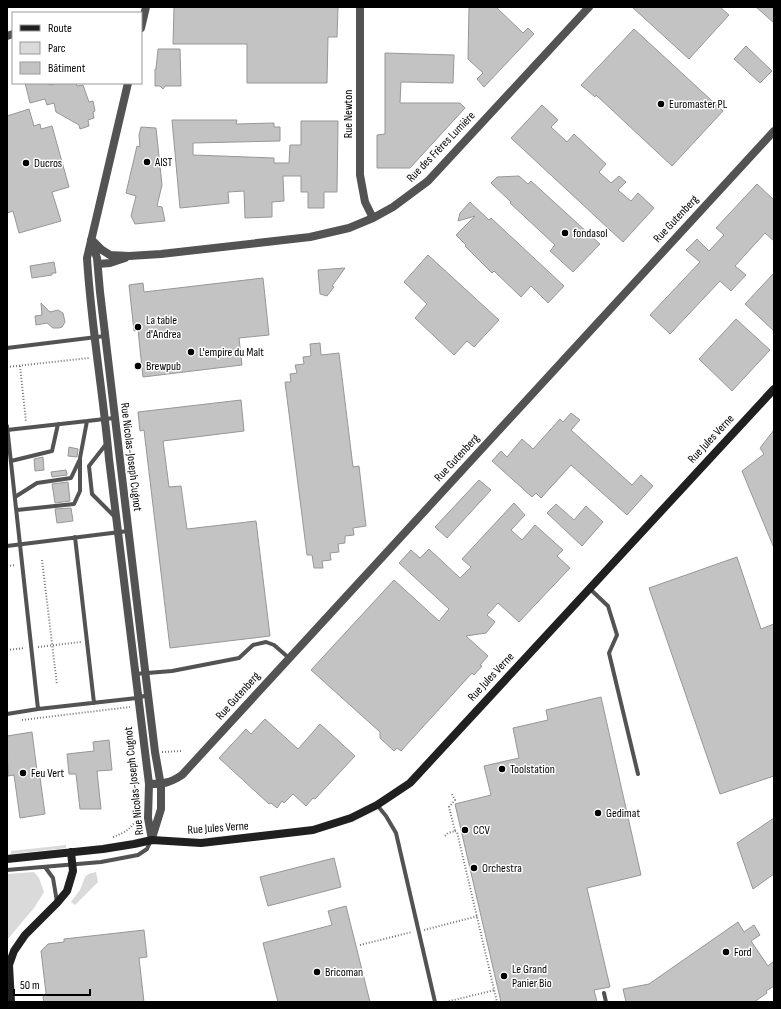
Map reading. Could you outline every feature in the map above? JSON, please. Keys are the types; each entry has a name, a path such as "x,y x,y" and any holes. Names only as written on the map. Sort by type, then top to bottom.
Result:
{"main road":[{"name":"Rue Jules Verne","path":"7,859 134,844 152,840 201,843 313,830 351,818 377,805 410,783 774,389"},
{"path":"11,1002 8,965 14,951 24,935 57,903 67,891 73,871 71,852"}],"street":[{"path":"142,24 146,7"},
{"name":"Rue Newton","path":"360,7 360,174 365,202 373,218"},
{"name":"Rue des Frères Lumière","path":"91,239 102,250 110,255 129,256 161,254 310,237 349,228 373,218 393,207 428,181 589,7"},
{"name":"Rue Nicolas-Joseph Cugnot","path":"128,84 87,258 89,287 106,419 107,442 149,784 148,818 152,840"},
{"name":"Rue Gutenberg","path":"149,784 171,782 182,775 774,131"},
{"name":"Rue Nicolas-Joseph Cugnot","path":"91,239 98,258 114,418 155,752 161,784 161,809 152,840"},
{"name":"Rue des Frères Lumière","path":"98,264 129,256"}],"lane":[{"path":"7,348 105,336"},
{"path":"7,430 114,418"},
{"path":"17,510 74,504 80,491 80,458 87,421"},
{"path":"11,461 52,451 58,424"},
{"path":"7,426 38,708"},
{"path":"107,442 89,466 92,494 116,518"},
{"path":"15,498 37,483 71,478 80,458"},
{"path":"7,546 128,531"},
{"path":"74,537 94,702"},
{"path":"590,588 608,606 617,635 609,653 638,774"},
{"path":"135,674 172,671 239,658 253,645 266,642 274,645 289,658"},
{"path":"7,714 38,708 138,698 148,695"},
{"path":"377,805 386,816 396,833 435,1002"},
{"path":"7,870 101,862 138,855 147,849 152,840"},
{"path":"45,867 53,878 57,903"},
{"path":"604,993 606,1002"}],"path":[{"path":"7,367 98,357"},
{"path":"20,366 27,427"},
{"path":"42,560 57,685"},
{"path":"7,650 86,641"},
{"path":"16,720 130,707"},
{"path":"155,752 181,751"},
{"path":"452,794 455,800 449,807 457,832 498,1002"},
{"path":"112,838 125,833 134,826 141,812"},
{"path":"445,836 448,833 456,831"},
{"path":"465,920 478,916"},
{"path":"446,1002 495,990"}],"green space":[{"path":"66,845 66,848 11,854 11,851"},
{"path":"34,872 39,878 44,892 34,908 7,940 7,874"},
{"path":"96,872 98,882 75,905 71,902 80,890 85,877 88,874"}],"building":[{"path":"174,7 338,7 337,37 328,37 327,83 247,83 247,44 173,44"},
{"path":"469,7 496,7 523,33 528,28 534,34 484,87 477,79 483,73 468,59"},
{"path":"632,7 720,7 729,15 689,59"},
{"path":"756,7 774,7 774,23"},
{"name":"Euromaster PL","path":"634,29 723,111 672,166 596,95 595,97 581,85"},
{"path":"746,46 772,71 760,83 734,59"},
{"path":"158,49 180,49 181,86 165,86 163,89 160,86 155,86 155,69"},
{"path":"385,53 454,55 453,83 401,82 400,103 460,103 465,108 410,168 377,168 377,135 385,134"},
{"path":"25,84 83,85 89,102 93,101 95,111 93,112 94,118 88,120 89,126 80,129 79,125 56,112 54,103 47,105 45,99 30,103"},
{"path":"542,105 558,120 551,127 567,142 574,134 606,164 599,172 611,183 619,176 626,182 618,190 631,201 638,193 654,208 623,242 511,138"},
{"path":"29,109 34,126 40,124 41,129 52,126 69,187 52,192 61,221 19,233 13,211 7,213 7,116"},
{"path":"172,120 237,120 236,124 274,123 274,127 280,127 280,141 193,143 193,155 274,158 274,163 289,163 290,145 301,145 301,121 338,121 337,192 324,192 324,208 308,208 308,192 301,192 301,176 283,176 284,201 272,202 272,217 245,218 244,191 228,192 229,203 180,208"},
{"name":"AIST","path":"141,127 156,128 162,185 157,206 162,207 165,221 135,224 131,216 136,196 126,193 137,146 140,147 139,135"},
{"name":"fondasol","path":"519,176 528,184 531,181 600,244 573,272 550,251 555,245 491,183 497,177"},
{"path":"757,184 774,200 774,241 765,233 735,266 746,275 731,291 720,281 670,334 650,315 700,262 686,250 697,239 709,251 724,235 716,228"},
{"path":"470,202 489,220 491,218 564,286 548,303 531,286 521,297 494,271 492,273 456,235 475,216 458,221 460,213"},
{"path":"428,255 499,320 474,347 467,341 454,355 415,318 427,304 404,282"},
{"path":"54,262 56,273 32,278 30,266"},
{"path":"345,268 332,286 334,287 327,296 320,294 318,270"},
{"path":"774,273 774,331 745,304"},
{"path":"263,278 269,335 239,338 242,365 143,377 138,330 134,331 129,285 143,283 144,292"},
{"path":"41,303 50,312 58,310 63,313 65,322 62,327 53,328 47,323 36,325 35,316 42,315"},
{"path":"736,319 770,350 732,391 699,359"},
{"path":"320,343 321,355 339,353 353,467 359,466 366,526 353,528 354,535 345,536 345,543 338,544 339,552 330,553 331,560 322,561 323,568 314,568 312,555 307,555 285,382 291,382 290,374 297,373 295,365 304,364 303,357 311,356 310,344"},
{"path":"241,400 244,431 163,441 169,487 181,486 187,529 256,521 270,636 170,648 144,430 140,431 138,412"},
{"path":"571,413 580,420 571,430 632,485 641,475 653,486 627,515 571,465 541,498 536,493 532,497 492,461 501,451 507,457 522,439 533,449 560,419 563,422"},
{"path":"774,430 774,548 742,471 764,454 760,448"},
{"path":"69,447 78,449 77,457 68,456"},
{"path":"43,457 44,470 35,471 34,459"},
{"path":"66,470 67,475 52,477 51,472"},
{"path":"479,480 491,490 447,538 435,527"},
{"path":"68,482 70,501 55,503 52,484"},
{"path":"514,503 525,515 511,530 522,540 535,525 563,550 557,556 570,568 519,622 498,603 487,615 495,622 486,633 466,636 488,656 480,665 482,666 474,675 472,673 401,751 397,748 394,751 380,738 380,732 311,670 394,580 439,621 449,609 399,563 411,550 420,558 429,549 460,578 471,567 462,559"},
{"path":"556,504 574,520 586,506 603,522 582,546 547,513"},
{"path":"71,508 73,521 57,523 55,509"},
{"path":"737,557 761,629 774,624 774,776 720,794 649,588"},
{"path":"601,697 641,875 587,888 610,987 594,990 597,1002 501,1002 455,804 491,795 484,766 519,758 513,728 548,720 546,710"},
{"path":"265,719 298,749 320,724 355,756 315,799 313,798 306,806 293,794 284,803 282,801 277,808 271,803 269,804 219,758 246,729 251,734"},
{"name":"Feu Vert","path":"32,732 45,814 20,818 14,775 8,776 7,736"},
{"path":"109,740 112,770 97,771 101,809 80,809 76,774 69,774 67,754 94,751 93,742"},
{"path":"774,818 774,874 753,889 737,843"},
{"path":"334,858 341,887 268,906 260,877"},
{"name":"Bricoman","path":"346,906 370,1002 278,1002 263,943 332,925 328,911"},
{"name":"Ford","path":"738,922 744,932 754,925 760,935 751,941 768,966 774,961 774,986 766,991 767,993 754,1002 626,1002 623,989 649,984"},
{"path":"144,930 147,957 139,958 144,1002 44,1002 43,997 46,993 41,951 48,944 64,942 64,939"}],"place":[{"name":"Euromaster PL","path":"661,104"},
{"name":"AIST","path":"147,162"},
{"name":"Ducros","path":"26,163"},
{"name":"fondasol","path":"565,233"},
{"name":"La table d'Andrea","path":"138,327"},
{"name":"L'empire du Malt","path":"191,352"},
{"name":"Brewpub","path":"138,366"},
{"name":"Toolstation","path":"502,769"},
{"name":"Feu Vert","path":"23,773"},
{"name":"Gedimat","path":"598,813"},
{"name":"CCV","path":"465,830"},
{"name":"Orchestra","path":"474,868"},
{"name":"Ford","path":"726,952"},
{"name":"Bricoman","path":"317,972"},
{"name":"Le Grand Panier Bio","path":"504,976"}]}
